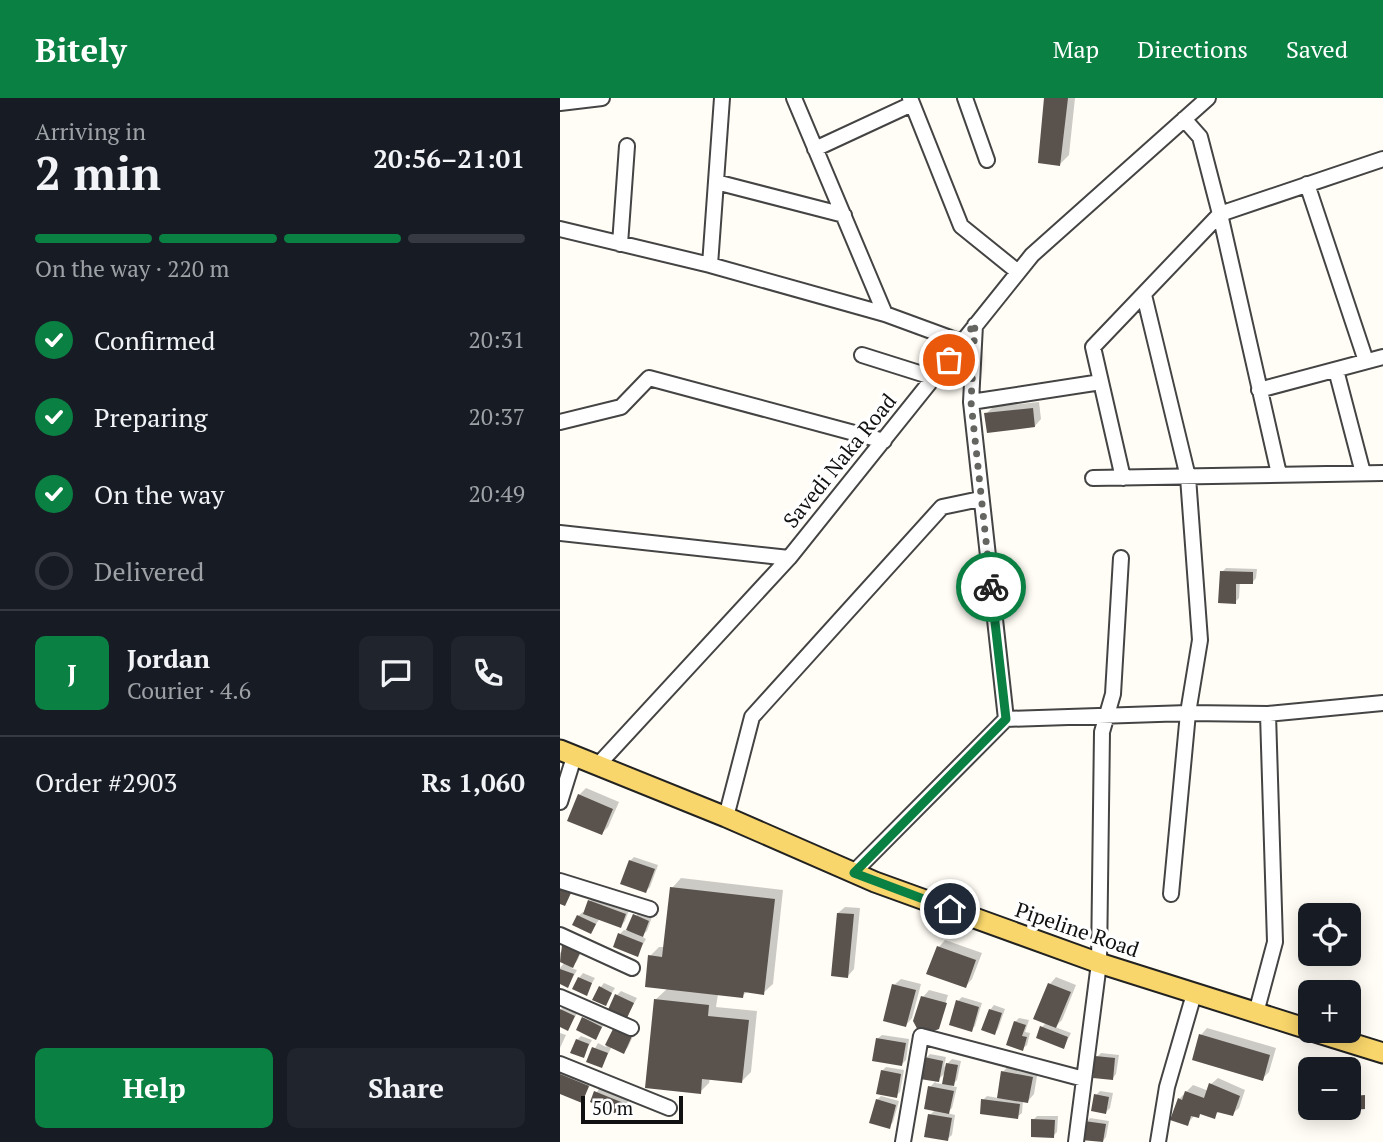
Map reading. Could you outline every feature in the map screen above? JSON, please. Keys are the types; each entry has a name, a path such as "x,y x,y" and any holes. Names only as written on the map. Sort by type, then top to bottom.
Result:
{"main road":[{"name":"Pipeline Road","path":"567,753 726,817 854,873 1099,963 1298,1027"},
{"name":"Pipeline Road","path":"1350,1043 1383,1053"}],"street":[{"path":"560,103 602,98"},
{"path":"710,265 722,98"},
{"path":"794,98 885,314"},
{"path":"965,98 987,160"},
{"name":"Savedi Naka Road","path":"597,766 789,558 1032,255 1208,98"},
{"path":"816,149 911,101 961,226 1018,272"},
{"path":"1184,119 1200,137 1279,474"},
{"path":"620,244 627,146"},
{"path":"1123,478 1093,347 1220,214 1383,159"},
{"path":"716,182 844,215"},
{"path":"1307,184 1366,361"},
{"path":"560,229 710,265 885,314 964,343"},
{"path":"1144,295 1188,477 1200,640 1188,713 1171,894"},
{"path":"975,323 971,402 1006,719"},
{"path":"862,355 935,378"},
{"path":"1259,390 1383,357"},
{"path":"1336,370 1363,473"},
{"path":"560,422 621,407 649,378 884,441"},
{"path":"971,402 1101,383"},
{"path":"1093,478 1383,473"},
{"path":"726,817 752,717 942,507 980,499"},
{"path":"560,533 789,558"},
{"path":"1076,1142 1099,963 1102,732 1113,694 1121,558"},
{"path":"854,873 1006,719 1268,713 1383,703"},
{"path":"1256,1013 1275,942 1268,713"},
{"path":"560,802 567,753"},
{"path":"560,881 650,909"},
{"path":"560,935 632,968"},
{"path":"1158,1142 1167,1087 1194,994"},
{"path":"560,997 631,1028"},
{"path":"903,1142 922,1036 1084,1079"},
{"path":"560,1064 669,1108"}],"building":[{"path":"1044,98 1068,98 1060,166 1038,163"},
{"path":"1033,408 1035,427 987,433 984,413"},
{"path":"1220,571 1253,572 1253,584 1236,584 1236,604 1218,603"},
{"path":"578,794 613,809 602,835 567,821"},
{"path":"629,860 655,869 646,893 620,884"},
{"path":"670,887 775,899 764,995 744,992 743,998 645,987 648,955 662,957"},
{"path":"560,888 571,893 565,906 560,904"},
{"path":"588,900 626,914 621,928 583,914"},
{"path":"837,913 854,914 848,978 831,976"},
{"path":"633,914 649,921 643,937 626,930"},
{"path":"577,915 596,924 591,934 572,925"},
{"path":"618,933 643,943 638,957 613,947"},
{"path":"562,945 580,953 573,968 560,962"},
{"path":"937,946 976,960 966,988 926,974"},
{"path":"560,969 574,974 568,988 560,984"},
{"path":"578,977 592,983 587,996 572,989"},
{"path":"1048,983 1071,992 1056,1028 1033,1019"},
{"path":"892,984 916,990 906,1027 883,1021"},
{"path":"599,986 612,993 606,1006 592,1000"},
{"path":"615,994 634,1003 626,1020 607,1012"},
{"path":"921,996 947,1003 939,1029 921,1036 913,1021"},
{"path":"654,999 709,1005 708,1016 749,1020 742,1083 702,1079 701,1094 645,1088"},
{"path":"956,1000 979,1007 972,1032 949,1025"},
{"path":"560,1009 575,1016 568,1031 560,1027"},
{"path":"989,1009 1002,1013 995,1035 981,1030"},
{"path":"582,1017 602,1027 596,1040 576,1030"},
{"path":"1014,1021 1026,1025 1022,1036 1027,1037 1023,1051 1006,1045"},
{"path":"1040,1026 1068,1037 1064,1049 1036,1038"},
{"path":"614,1027 632,1036 624,1054 605,1045"},
{"path":"1199,1034 1270,1055 1263,1081 1192,1060"},
{"path":"876,1038 906,1043 902,1066 872,1061"},
{"path":"576,1039 589,1044 584,1058 570,1053"},
{"path":"592,1047 608,1053 602,1068 586,1062"},
{"path":"1095,1056 1115,1058 1113,1080 1093,1078"},
{"path":"924,1057 943,1061 939,1082 920,1079"},
{"path":"946,1063 958,1065 954,1086 942,1084"},
{"path":"881,1070 901,1074 897,1098 876,1094"},
{"path":"1001,1071 1033,1077 1028,1103 997,1098"},
{"path":"560,1074 589,1086 582,1103 560,1094"},
{"path":"1209,1083 1240,1096 1233,1116 1217,1112 1215,1119 1200,1114 1199,1118 1191,1116 1188,1126 1170,1120 1178,1098 1182,1100 1185,1091 1204,1098"},
{"path":"928,1086 954,1091 949,1114 924,1109"},
{"path":"594,1091 626,1104 621,1116 590,1102"},
{"path":"1094,1094 1109,1097 1106,1114 1091,1111"},
{"path":"1361,1095 1365,1095 1365,1109 1361,1109"},
{"path":"876,1099 896,1105 890,1129 869,1123"},
{"path":"981,1099 1020,1104 1018,1119 980,1114"},
{"path":"928,1114 952,1118 948,1141 924,1137"},
{"path":"1031,1119 1055,1120 1054,1138 1031,1137"},
{"path":"1084,1121 1106,1124 1103,1142 1081,1140"}],"way so far":[{"path":"949,360 964,343 975,323 971,402 991,587"}],"route":[{"path":"950,909 854,873 1006,719 991,587"}]}
